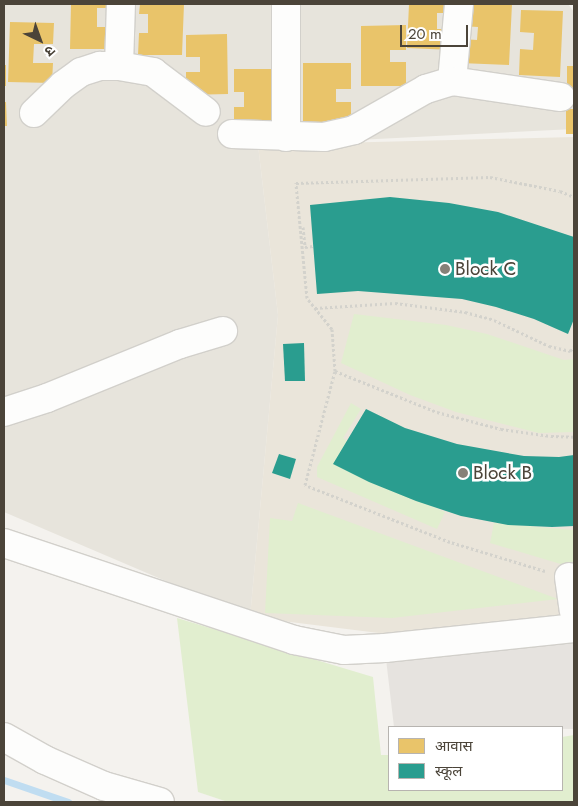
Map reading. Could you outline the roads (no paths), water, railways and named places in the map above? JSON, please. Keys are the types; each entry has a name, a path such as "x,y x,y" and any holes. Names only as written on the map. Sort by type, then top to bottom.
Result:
{"street":[{"path":"119,66 121,4"},
{"path":"286,4 286,137"},
{"path":"452,81 459,4"},
{"path":"34,113 63,85 81,72 100,66 119,66 153,72 206,112"},
{"path":"232,134 324,137 354,130 426,89 452,81 561,97"},
{"path":"4,412 47,398 180,344 223,332"},
{"path":"4,543 294,640 344,650 386,648 574,628"},
{"path":"569,577 574,611"},
{"path":"4,737 45,760 104,786 160,802"}],"waterway":[{"path":"4,780 68,802"}],"place":[{"name":"Block C","path":"445,269"},
{"name":"Block B","path":"463,473"}]}
